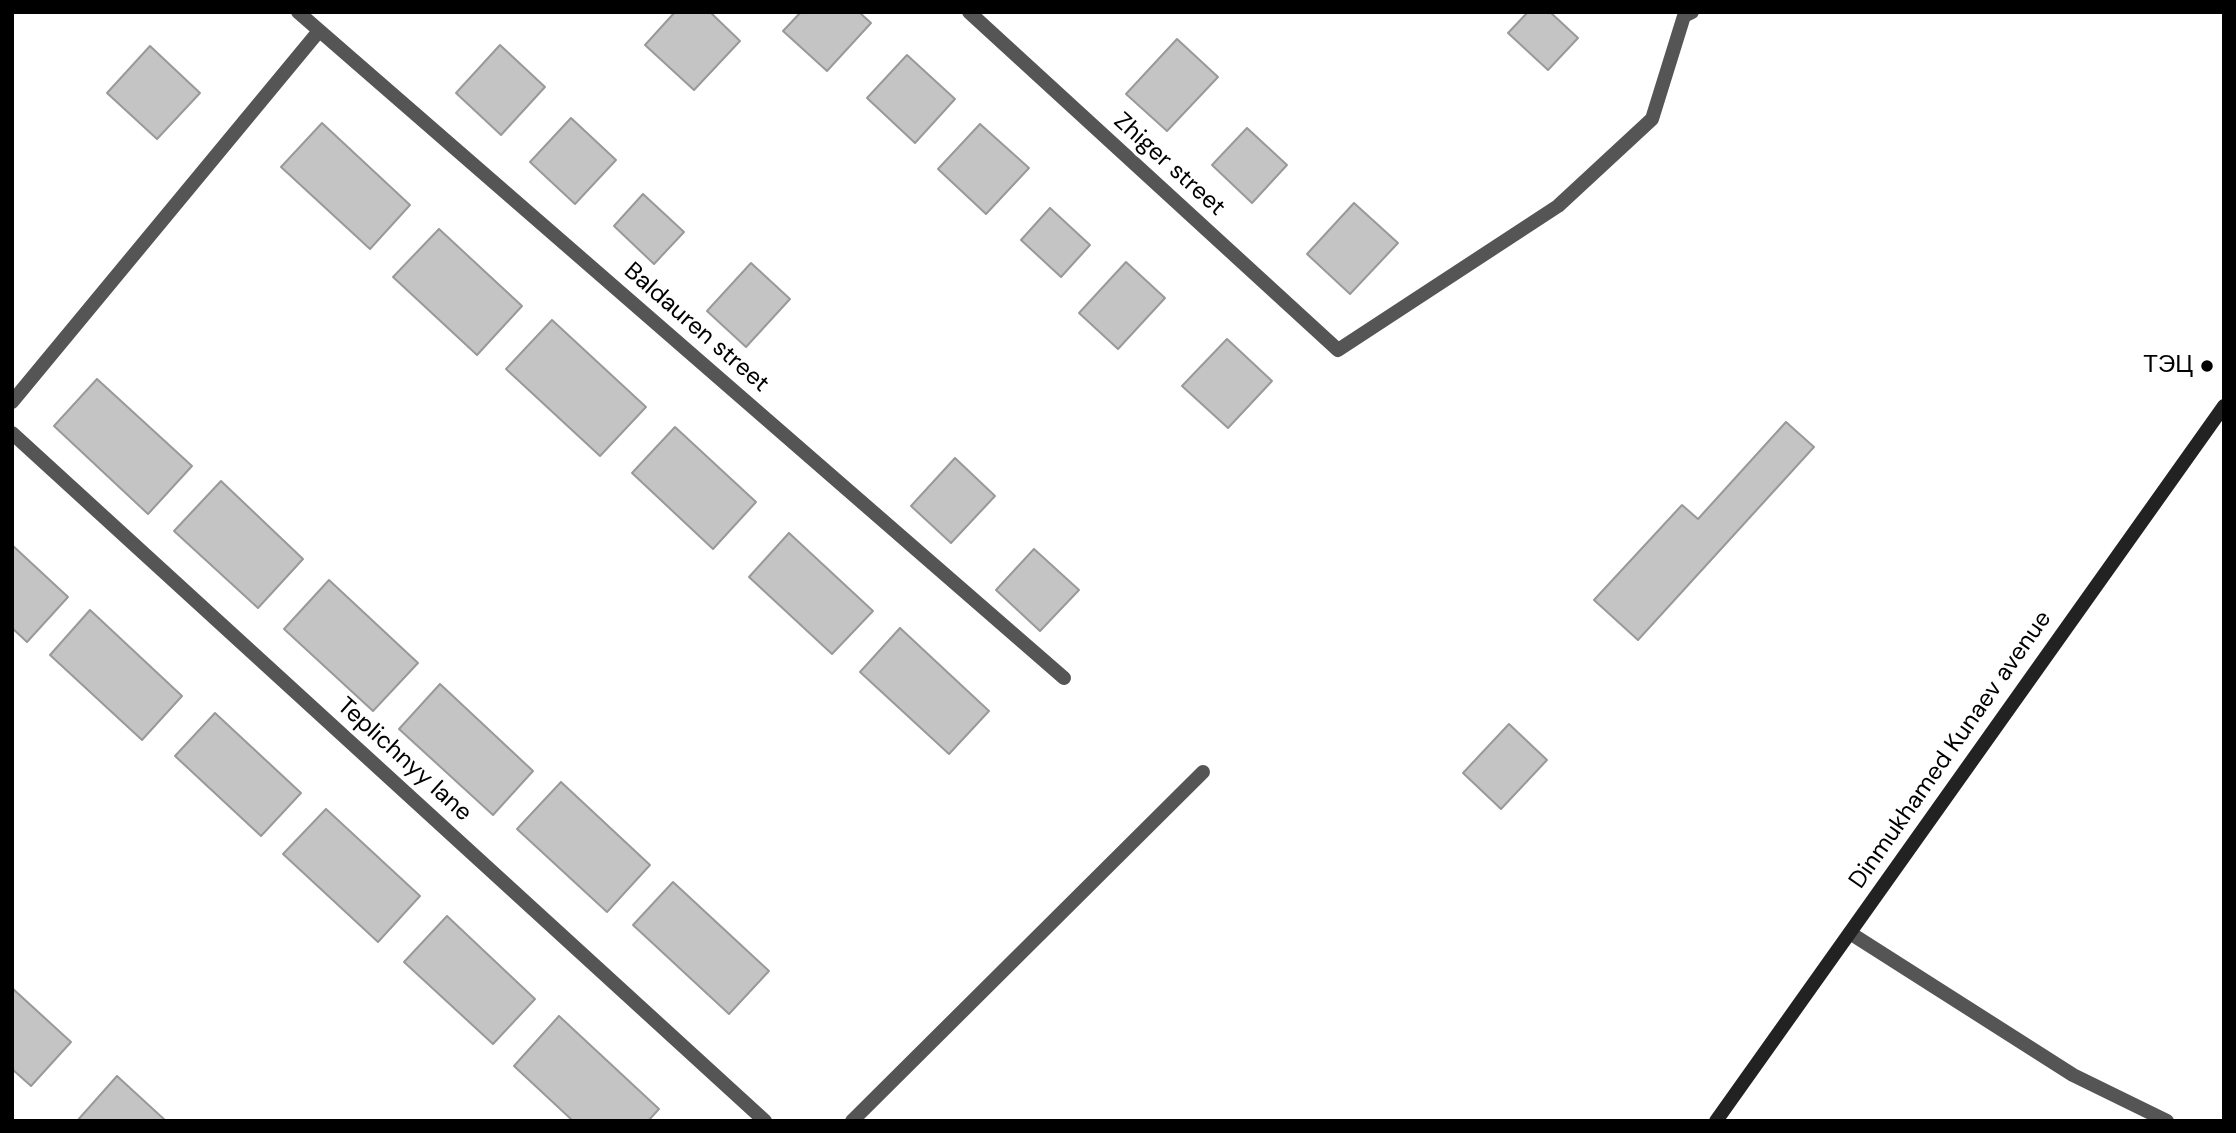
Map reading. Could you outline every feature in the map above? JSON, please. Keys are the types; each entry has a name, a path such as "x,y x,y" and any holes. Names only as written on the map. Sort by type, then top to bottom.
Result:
{"main road":[{"name":"Dinmukhamed Kunaev avenue","path":"1716,1121 2224,406"}],"street":[{"name":"Baldauren street","path":"298,12 1064,678"},
{"name":"Zhiger street","path":"969,12 1338,350 1558,206 1652,119 1685,14"},
{"path":"12,402 319,31"},
{"name":"Teplichnyy lane","path":"12,433 765,1121"},
{"path":"852,1121 1203,772"},
{"path":"1850,933 2073,1075 2167,1121"}],"building":[{"path":"675,12 710,12 740,41 694,90 645,45"},
{"path":"801,12 859,12 871,23 827,71 783,31"},
{"path":"1528,12 1550,12 1578,38 1548,70 1508,33"},
{"path":"1177,39 1218,77 1167,131 1126,94"},
{"path":"500,45 545,87 501,135 456,93"},
{"path":"150,46 200,93 157,139 107,93"},
{"path":"907,55 955,99 915,143 867,98"},
{"path":"571,118 616,160 575,204 530,162"},
{"path":"322,123 410,205 370,249 281,167"},
{"path":"980,124 1029,168 986,214 938,169"},
{"path":"1247,128 1287,165 1252,203 1212,165"},
{"path":"643,194 684,232 654,264 614,226"},
{"path":"1354,203 1398,243 1350,294 1307,254"},
{"path":"1050,208 1090,245 1061,277 1021,240"},
{"path":"439,229 522,306 477,355 393,277"},
{"path":"1126,262 1165,298 1118,349 1079,313"},
{"path":"751,263 790,299 746,347 707,311"},
{"path":"552,320 646,407 600,456 506,369"},
{"path":"1227,339 1272,381 1228,428 1182,386"},
{"path":"97,379 192,466 148,514 54,426"},
{"path":"1786,422 1814,447 1638,640 1594,600 1682,505 1698,519"},
{"path":"675,427 756,502 713,549 632,473"},
{"path":"955,458 995,496 951,543 911,506"},
{"path":"221,481 303,559 258,608 174,531"},
{"path":"789,533 873,611 832,654 749,577"},
{"path":"12,545 68,597 27,642 12,628"},
{"path":"1034,549 1079,590 1040,631 996,590"},
{"path":"329,580 418,663 373,711 284,629"},
{"path":"90,610 182,696 142,740 50,655"},
{"path":"900,628 989,711 949,754 860,672"},
{"path":"440,684 533,771 493,815 399,729"},
{"path":"215,713 301,793 261,836 175,756"},
{"path":"1509,724 1547,760 1501,809 1463,773"},
{"path":"561,782 650,865 607,912 517,829"},
{"path":"326,809 420,896 378,942 283,854"},
{"path":"673,882 769,971 729,1014 633,925"},
{"path":"447,916 535,999 493,1044 404,962"},
{"path":"12,988 71,1042 31,1086 12,1069"},
{"path":"559,1016 659,1109 648,1121 573,1121 514,1066"},
{"path":"117,1076 166,1121 77,1121"}],"place":[{"name":"ТЭЦ","path":"2207,366"}]}
